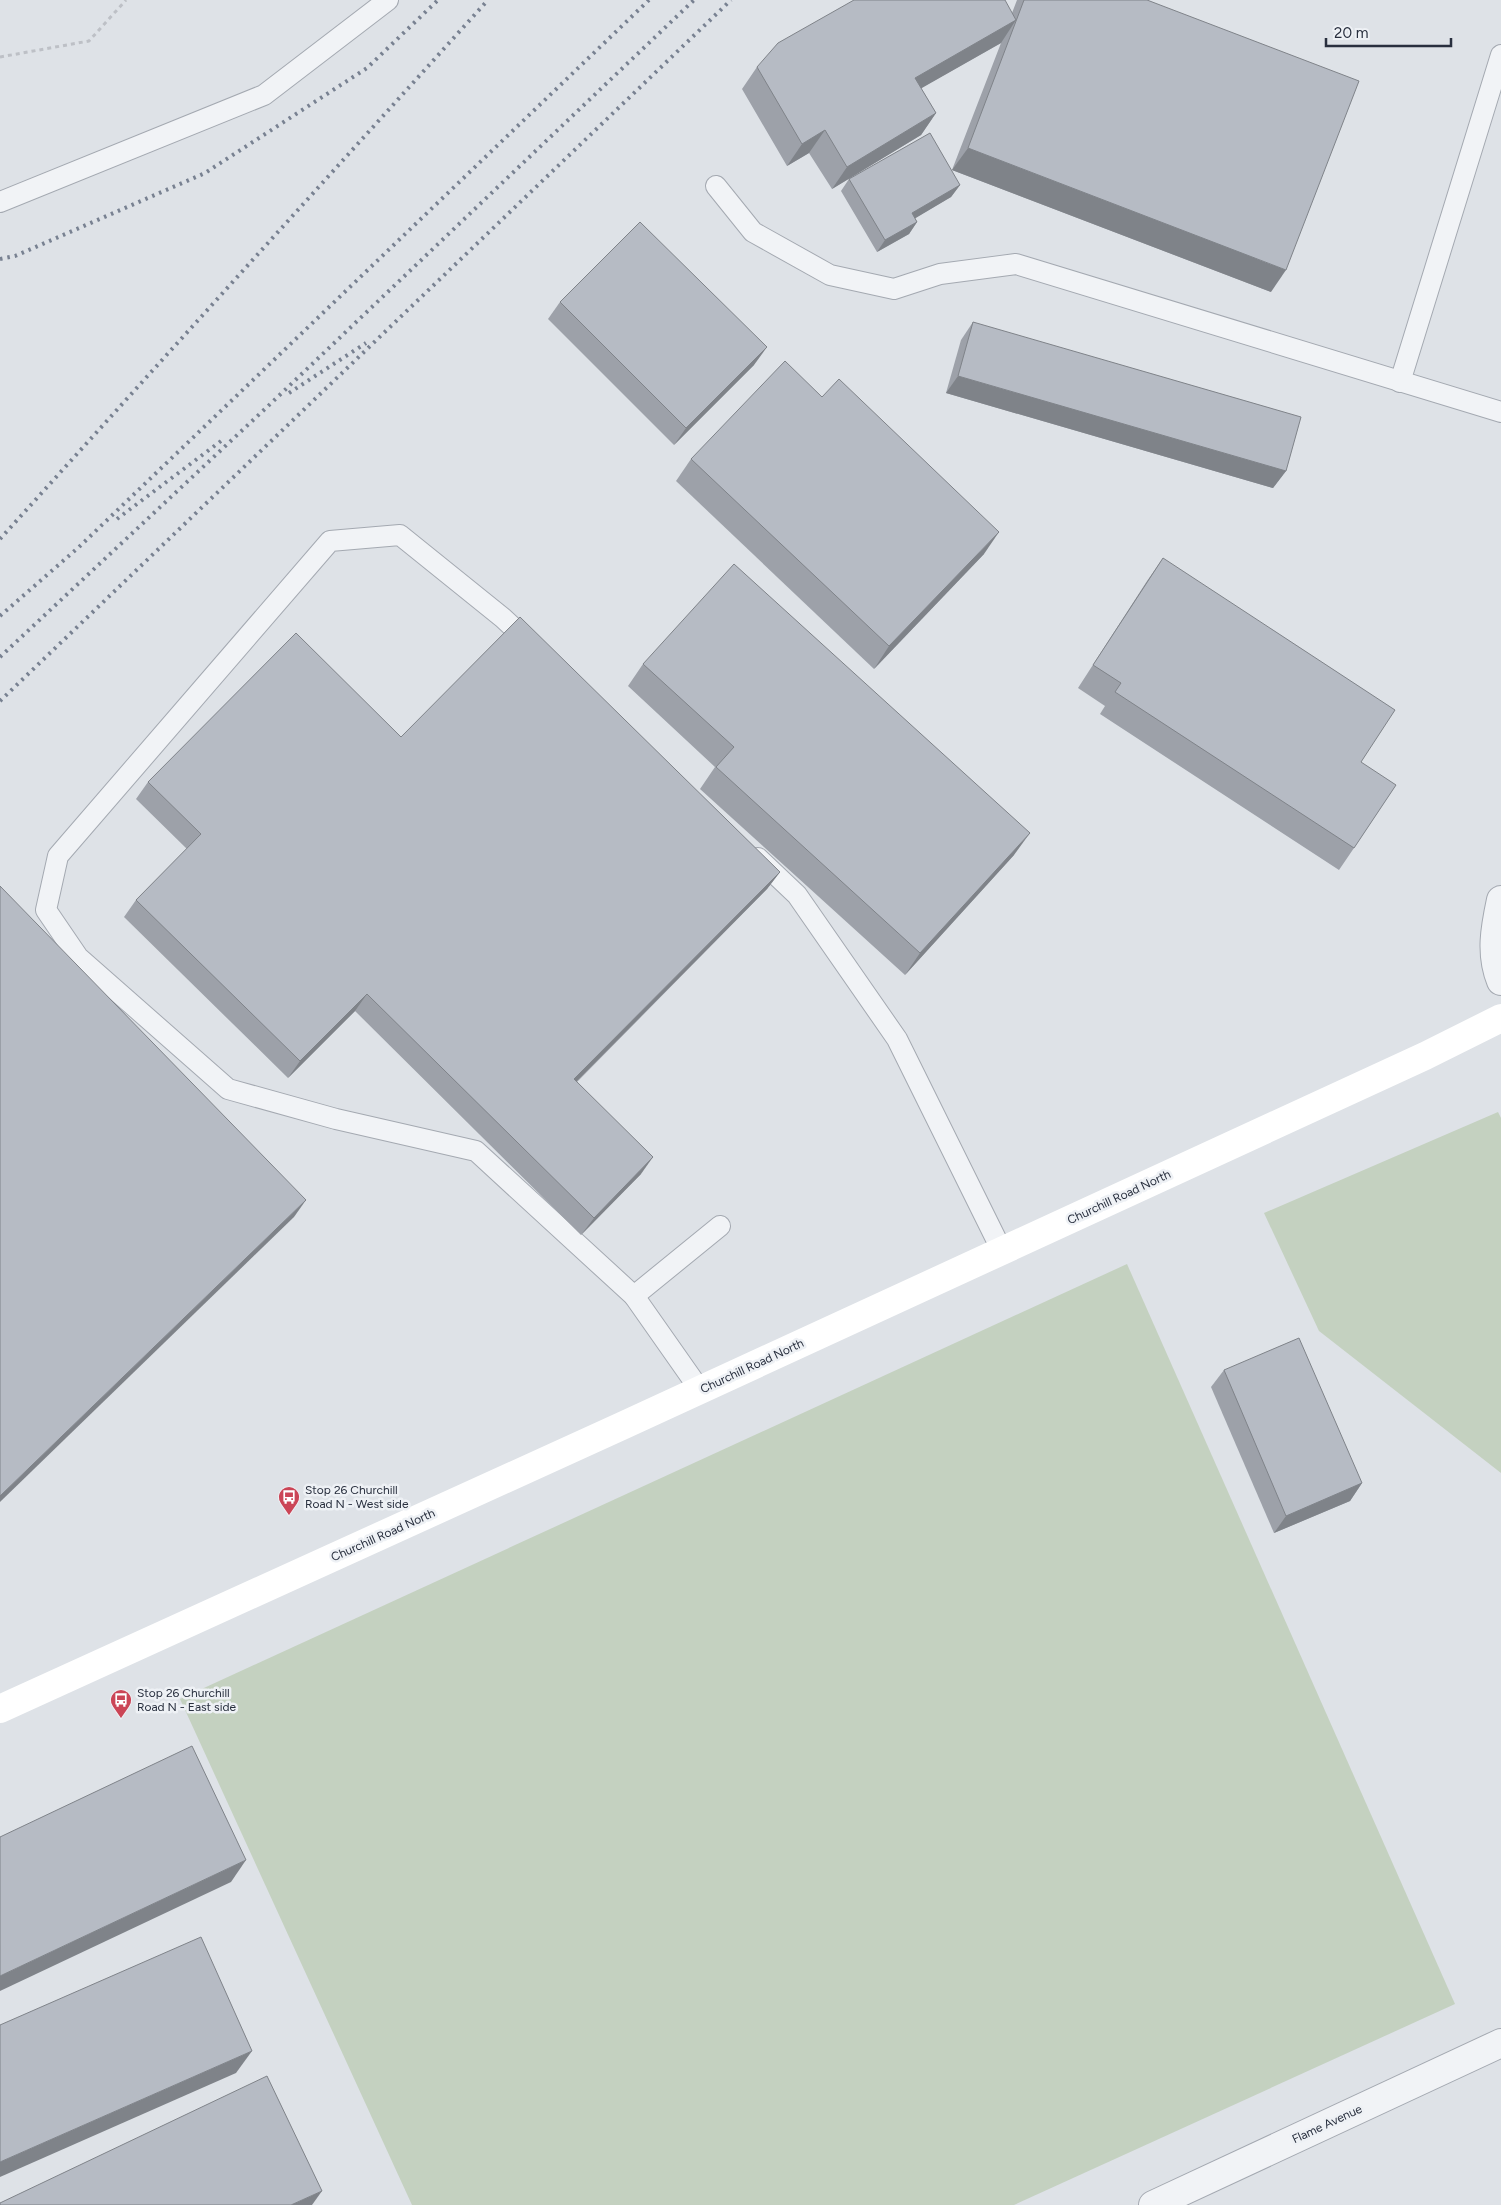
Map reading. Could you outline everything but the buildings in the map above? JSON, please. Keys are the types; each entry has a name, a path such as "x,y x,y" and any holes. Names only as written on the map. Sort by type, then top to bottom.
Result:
{"street":[{"path":"1501,900 1496,923 1494,954 1501,981"},
{"name":"Churchill Road North","path":"0,1709 1002,1251 1501,1018"},
{"name":"Flame Avenue","path":"1154,2205 1501,2042"}],"lane":[{"path":"0,202 264,95 388,0"},
{"path":"1400,382 1501,55"},
{"path":"716,186 753,232 830,275 894,289 940,274 1016,264 1501,412"},
{"path":"546,658 503,618 400,535 330,541 58,856 46,910 78,957 228,1090 336,1119 476,1151 634,1296 700,1390"},
{"path":"747,848 797,895 897,1039 1002,1251"},
{"path":"634,1296 720,1226"}],"path":[{"path":"0,58 89,41 126,0"}],"green space":[{"path":"1498,1112 1501,1118 1501,1473 1319,1331 1264,1213"},
{"path":"1127,1264 1455,2004 1014,2205 412,2205 180,1699"}],"railway":[{"path":"0,259 15,256 205,173 367,68 438,0"},
{"path":"0,539 488,0"},
{"path":"0,616 79,547 649,0"},
{"path":"0,657 266,408 694,0"},
{"path":"0,701 731,0"},
{"path":"289,393 366,343"},
{"path":"117,519 225,438"}],"place":[{"name":"Stop 26 Churchill Road N - West side","path":"289,1516"},
{"name":"Stop 26 Churchill Road N - East side","path":"121,1719"}]}
